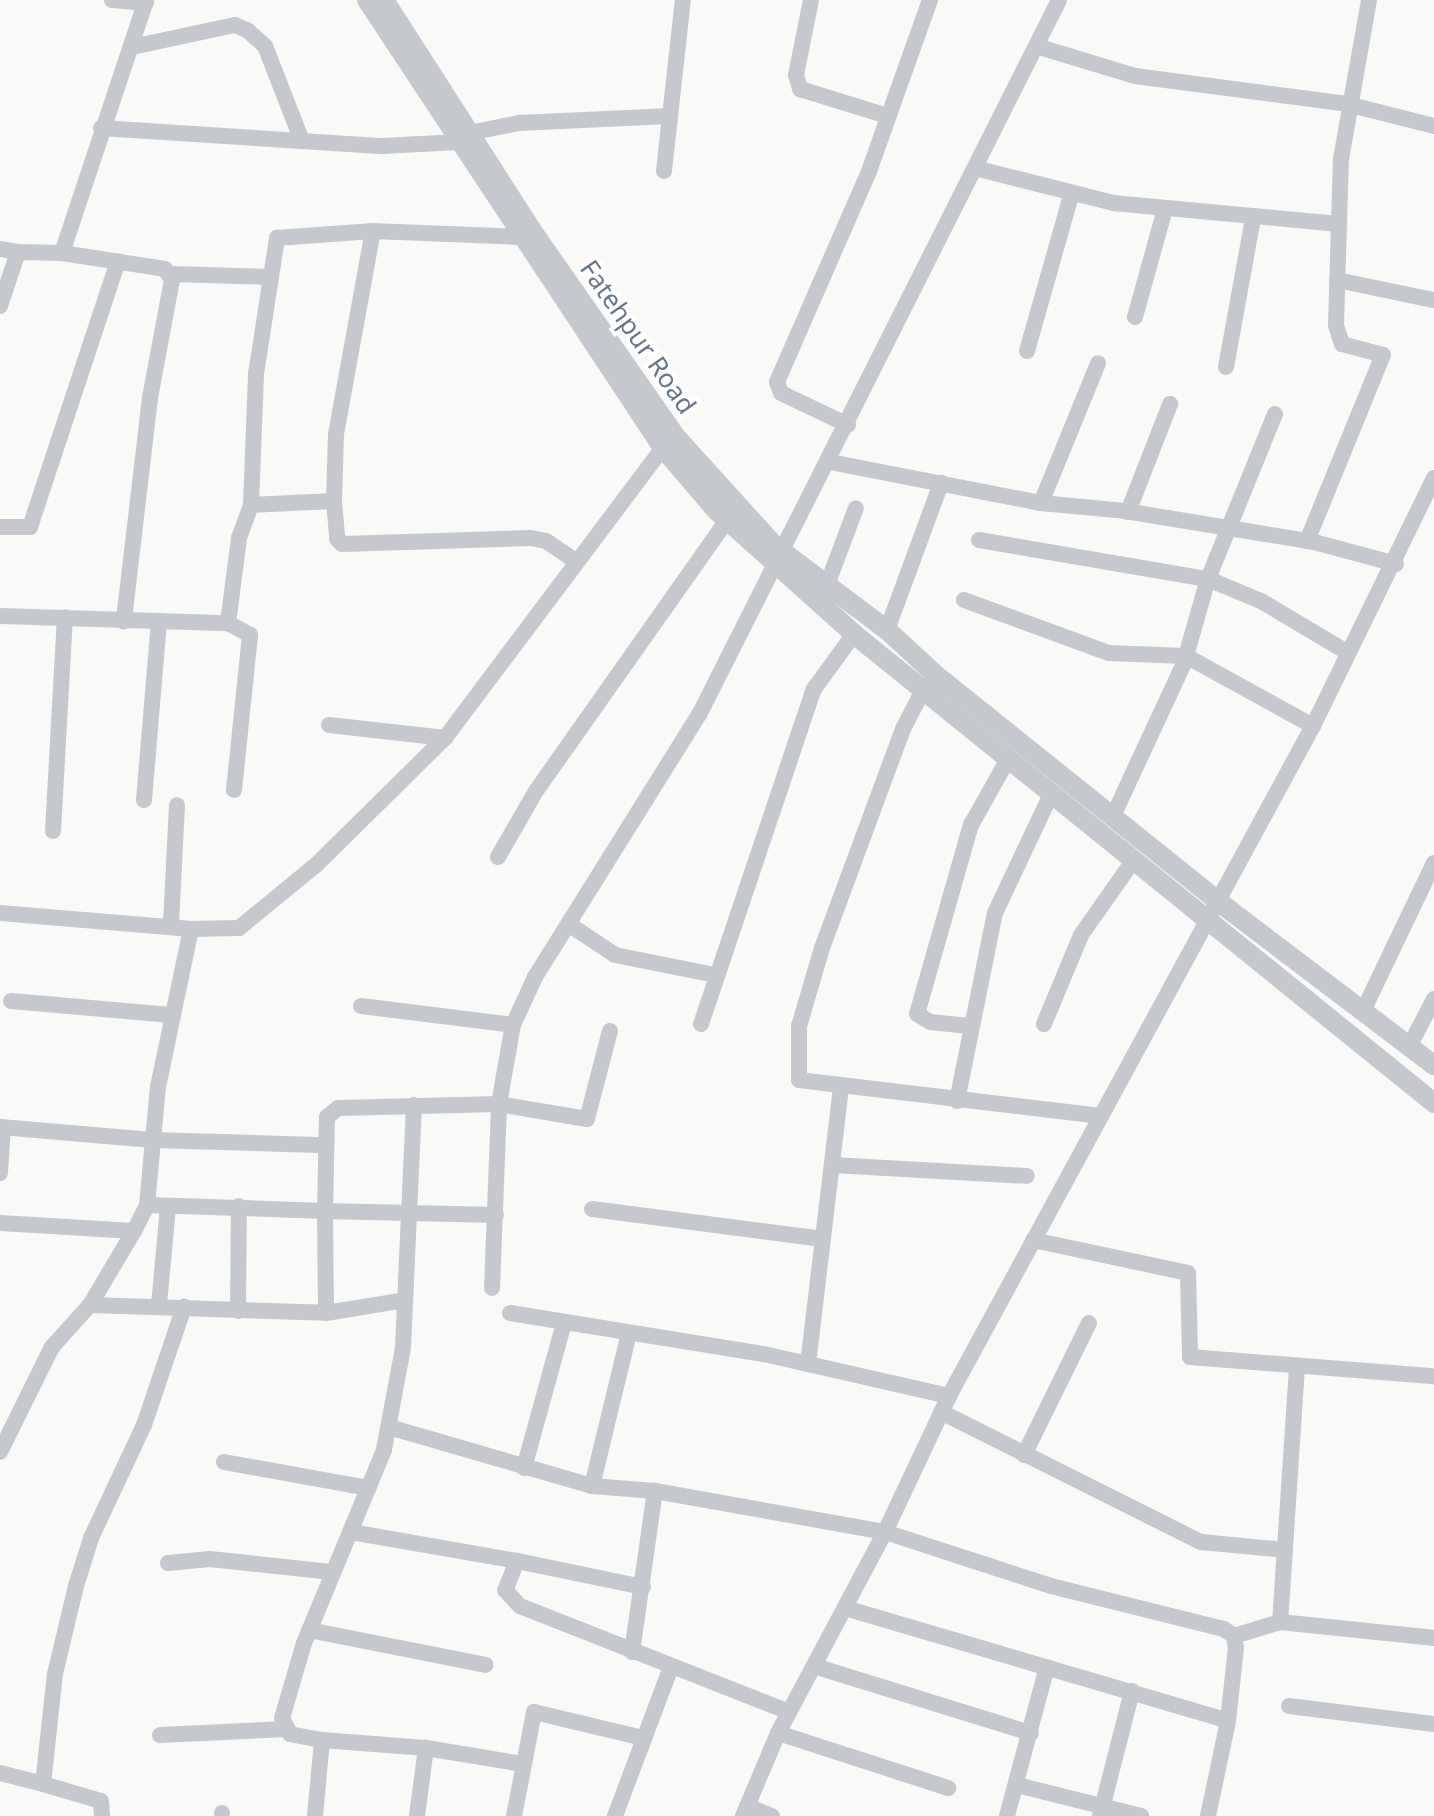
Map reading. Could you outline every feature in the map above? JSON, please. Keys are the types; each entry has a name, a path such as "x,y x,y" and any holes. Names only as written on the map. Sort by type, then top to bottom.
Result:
{"street":[{"path":"62,253 101,128 146,1 112,0"},
{"path":"367,0 464,137 520,237 663,448 727,520 779,559 854,634 1434,1103"},
{"name":"Fatehpur Road","path":"384,0 464,137 676,437 779,559 827,585 887,630 1219,902 1434,1065"},
{"path":"664,171 683,0"},
{"path":"811,0 796,75 800,89 888,116"},
{"path":"848,425 781,393 777,382 888,116 930,0"},
{"path":"492,1288 499,1104 513,1025 535,977 700,713 830,462 1059,0"},
{"path":"1307,541 1383,355 1337,338 1339,224 1347,104 1368,0"},
{"path":"132,47 235,25 247,30 265,46 302,141"},
{"path":"1036,46 1135,76 1347,104 1434,126"},
{"path":"101,128 383,146 464,137 519,123 669,116"},
{"path":"975,168 1071,196 1165,209 1339,224"},
{"path":"1027,351 1071,196"},
{"path":"1135,317 1165,209"},
{"path":"1226,367 1253,218"},
{"path":"228,623 239,538 251,505 256,374 277,238 285,234 373,231 520,237"},
{"path":"373,231 336,434 334,501 337,539 342,544 531,538 546,541 576,561"},
{"path":"0,249 118,261 170,274 271,277"},
{"path":"0,306 18,252"},
{"path":"0,527 30,527 118,261"},
{"path":"124,621 170,274"},
{"path":"1337,280 1434,300"},
{"path":"1041,503 1098,363"},
{"path":"1128,512 1170,404"},
{"path":"1114,814 1186,656 1208,579 1275,414"},
{"path":"0,913 171,924 191,929 239,928 316,865 445,738 663,448"},
{"path":"830,462 1041,503 1128,512 1307,541 1396,564"},
{"path":"772,1816 745,1811 778,1733 885,1532 949,1396 1313,726 1347,652 1396,564 1434,478"},
{"path":"887,630 941,483"},
{"path":"251,505 334,501"},
{"path":"827,585 856,508"},
{"path":"498,857 536,791 727,520"},
{"path":"979,540 1208,579 1261,601 1347,652"},
{"path":"964,600 1109,653 1186,656 1313,726"},
{"path":"0,616 228,623 250,635 234,790"},
{"path":"53,831 65,617"},
{"path":"144,800 159,621"},
{"path":"701,1024 814,689 854,634"},
{"path":"923,690 903,729 822,948 799,1026 799,1080 841,1088 1101,1116"},
{"path":"329,725 445,738"},
{"path":"969,1026 930,1022 917,1014 971,825 1008,759"},
{"path":"957,1101 969,1026 995,913 1051,794"},
{"path":"171,924 177,805"},
{"path":"1044,1024 1081,935 1133,861"},
{"path":"1363,1011 1434,863"},
{"path":"570,925 615,955 715,975"},
{"path":"0,1452 52,1347 90,1305 147,1205 152,1140 171,1015 191,929"},
{"path":"1410,1045 1434,999"},
{"path":"11,1001 171,1015"},
{"path":"361,1006 513,1025"},
{"path":"326,1313 325,1145 331,1111 414,1105 499,1104 587,1119 610,1031"},
{"path":"808,1364 841,1088"},
{"path":"285,1729 284,1704 309,1630 369,1488 389,1427 405,1300 414,1105"},
{"path":"0,1173 1,1127 152,1140 325,1145"},
{"path":"832,1165 1027,1176"},
{"path":"147,1205 496,1215"},
{"path":"238,1311 239,1206"},
{"path":"159,1305 168,1207"},
{"path":"592,1209 823,1239"},
{"path":"0,1223 134,1231"},
{"path":"1033,1240 1188,1273 1190,1357 1434,1376"},
{"path":"90,1305 326,1313 405,1300"},
{"path":"43,1784 55,1674 76,1586 91,1538 149,1413 184,1307"},
{"path":"510,1313 808,1364 949,1396"},
{"path":"524,1468 564,1323"},
{"path":"1024,1455 1089,1323"},
{"path":"592,1486 629,1333"},
{"path":"1280,1622 1297,1367"},
{"path":"941,1412 1201,1542 1285,1550"},
{"path":"389,1427 592,1486 655,1491 885,1532 1234,1636 1280,1622 1434,1638"},
{"path":"224,1462 369,1488"},
{"path":"632,1652 655,1491"},
{"path":"351,1532 643,1587"},
{"path":"168,1563 210,1559 331,1572"},
{"path":"517,1561 508,1575 509,1599 632,1652 789,1712"},
{"path":"845,1608 1228,1721"},
{"path":"309,1630 486,1665"},
{"path":"1208,1816 1228,1721 1234,1636"},
{"path":"814,1666 1031,1733"},
{"path":"615,1816 671,1667"},
{"path":"1007,1816 1047,1667"},
{"path":"1102,1812 1132,1691"},
{"path":"1289,1706 1434,1724"},
{"path":"514,1816 531,1718 540,1710 643,1738"},
{"path":"160,1735 285,1729 322,1740 426,1748 523,1764"},
{"path":"778,1733 948,1788"},
{"path":"315,1816 322,1740"},
{"path":"417,1816 426,1748"},
{"path":"0,1773 101,1801 102,1816"},
{"path":"1017,1785 1102,1812 1141,1816"}]}
